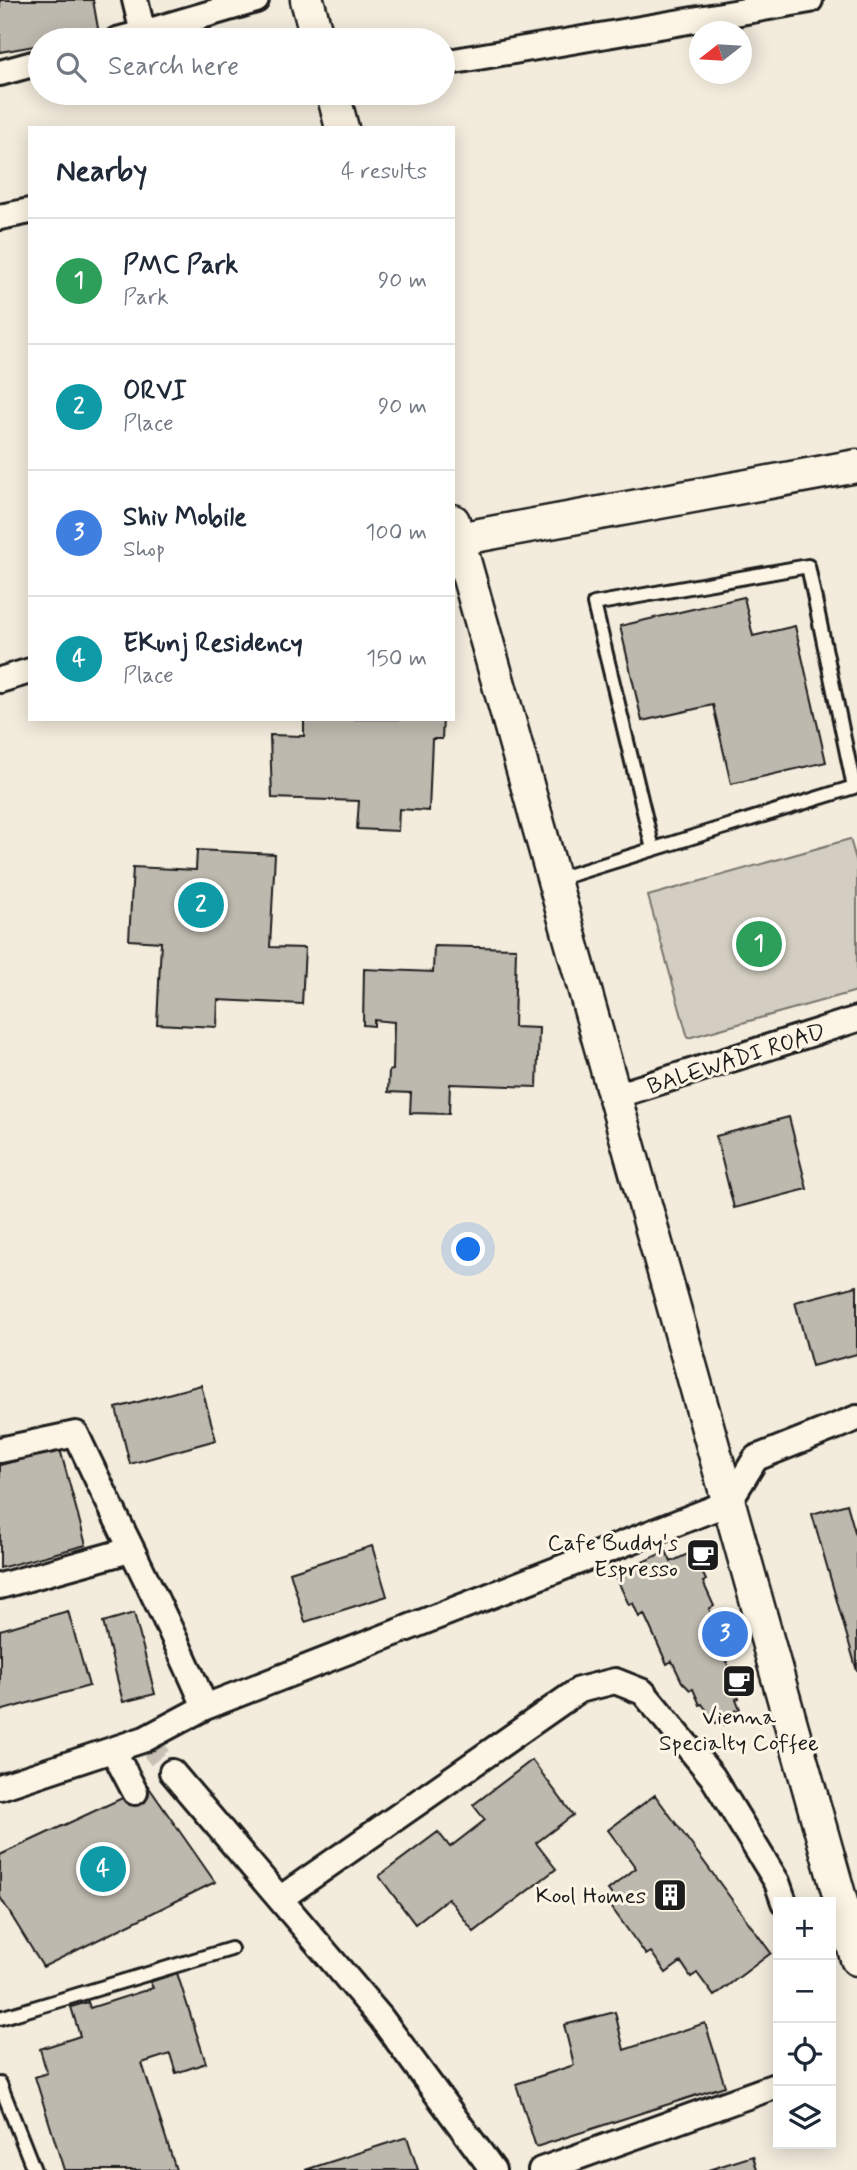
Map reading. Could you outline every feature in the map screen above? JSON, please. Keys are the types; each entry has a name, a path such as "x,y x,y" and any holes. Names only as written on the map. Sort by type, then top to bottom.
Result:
{"street":[{"path":"135,0 142,28"},
{"path":"160,28 256,0"},
{"path":"307,0 315,28"},
{"path":"455,61 810,0"},
{"path":"0,73 28,65"},
{"path":"335,105 341,126"},
{"path":"0,217 28,211"},
{"path":"857,466 455,534 857,1959"},
{"path":"0,680 28,672"},
{"name":"BALEWADI ROAD","path":"615,1097 857,1019"},
{"path":"0,1787 145,1739 205,1707 728,1503 756,1458 857,1418"},
{"path":"0,1450 76,1434 130,1550 173,1630 205,1707"},
{"path":"0,1586 130,1550"},
{"path":"281,1898 579,1690 614,1681 643,1692 712,1776 777,1882 782,1897"},
{"path":"113,1750 135,1792"},
{"path":"172,1772 381,2018 493,2170"},
{"path":"541,2170 775,2086"}],"lane":[{"path":"554,880 854,787 808,566 594,604 653,849"},
{"path":"0,2018 231,1949"},
{"path":"0,2084 34,2170"}],"shaded area":[{"path":"850,839 857,863 857,991 688,1038 648,896"}],"building":[{"path":"0,0 93,0 98,28 28,28 28,47 0,52"},
{"path":"744,597 753,636 795,626 826,762 731,784 713,705 642,721 620,626"},
{"path":"304,721 443,721 442,739 432,739 429,811 399,809 398,831 357,829 359,801 272,798 270,735 304,736"},
{"path":"197,850 275,854 270,947 305,948 302,1004 218,1000 217,1027 157,1024 161,942 129,940 133,867 196,870"},
{"path":"434,946 516,948 514,1027 539,1028 537,1087 450,1084 449,1114 410,1113 411,1093 388,1092 389,1071 393,1070 394,1022 374,1020 374,1026 363,1025 364,969 433,972"},
{"path":"789,1117 807,1189 734,1208 716,1136"},
{"path":"857,1286 857,1354 812,1366 795,1302"},
{"path":"201,1385 216,1440 130,1464 116,1408"},
{"path":"60,1449 86,1545 0,1568 0,1465"},
{"path":"847,1504 857,1539 857,1671 812,1514"},
{"path":"372,1546 387,1596 305,1622 290,1572"},
{"path":"666,1551 671,1562 692,1552 706,1580 703,1582 714,1606 709,1609 721,1634 718,1636 739,1698 736,1699 740,1709 735,1711 737,1715 731,1717 733,1721 724,1725 722,1720 716,1723 702,1704 700,1705 693,1689 690,1690 682,1682 672,1661 667,1664 644,1614 639,1617 633,1603 629,1605 615,1575"},
{"path":"68,1611 89,1686 0,1711 0,1630"},
{"path":"134,1613 155,1694 123,1702 103,1622"},
{"path":"532,1760 573,1815 536,1843 556,1869 474,1932 448,1898 415,1924 379,1876 438,1832 450,1847 485,1820 473,1805"},
{"path":"148,1786 215,1882 43,1967 0,1897 0,1855"},
{"name":"Kool Homes","path":"655,1795 771,1953 714,1996 697,1973 691,1977 681,1962 666,1973 651,1952 646,1955 609,1904 615,1899 608,1890 636,1868 608,1830"},
{"path":"177,1973 206,2063 176,2073 170,2054 142,2063 176,2170 64,2170 35,2077 47,2073 40,2049 80,2036 71,2007 88,2002 90,2008 153,1988 150,1982"},
{"path":"615,2012 624,2050 705,2023 725,2086 536,2147 516,2084 574,2065 564,2025"},
{"path":"407,2137 418,2170 305,2170"},
{"path":"753,2156 757,2170 708,2170"}],"tunnel":[{"path":"145,1739 172,1772"}],"place":[{"name":"ORVI","path":"201,905"},
{"name":"PMC Park","path":"759,944"},
{"name":"Cafe Buddy's Espresso","path":"703,1555"},
{"name":"Shiv Mobile","path":"725,1634"},
{"name":"Vienna Specialty Coffee","path":"739,1681"},
{"name":"EKunj Residency","path":"103,1869"},
{"name":"Kool Homes","path":"670,1895"}]}
